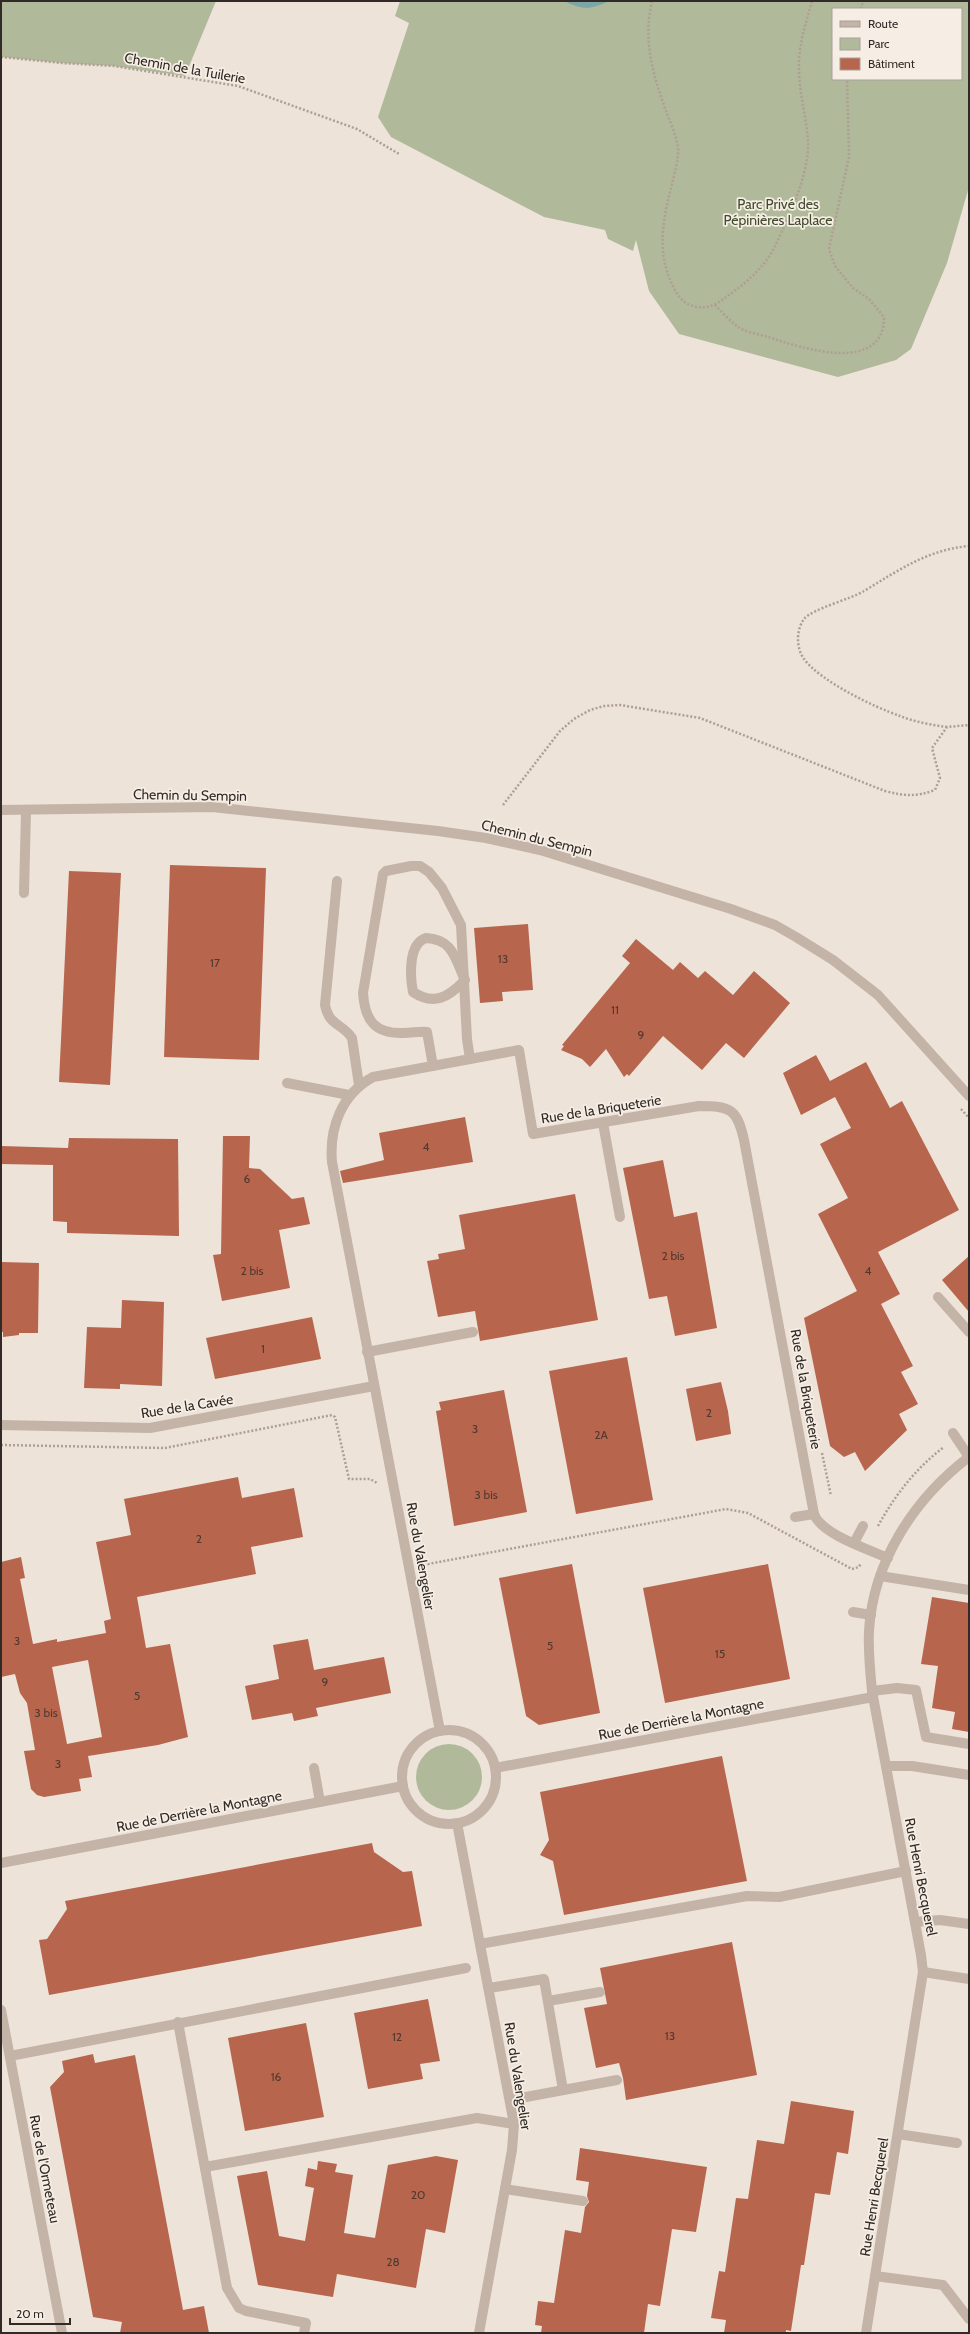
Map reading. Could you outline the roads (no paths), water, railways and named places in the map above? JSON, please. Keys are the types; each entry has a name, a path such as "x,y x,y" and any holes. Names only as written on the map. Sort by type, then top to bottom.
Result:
{"street":[{"name":"Chemin du Sempin","path":"1,810 26,811 212,807 438,831 498,840 548,853 731,909 775,925 796,937 840,964 878,995 969,1096"},
{"path":"24,893 26,811"},
{"path":"433,1066 427,1032 388,1032 370,1021 364,1009 363,993 383,874 386,871 411,866 420,866 430,872 442,888 462,925 467,1039 470,1059"},
{"path":"337,881 325,1005 330,1021 348,1032 352,1038 359,1085"},
{"path":"438,938 447,944 465,980 445,997 422,998 413,992 410,978 415,946 419,941 438,938"},
{"name":"Rue de la Briqueterie","path":"374,1386 331,1149 334,1129 339,1112 349,1095 359,1085 373,1077 519,1050 533,1134 603,1124 700,1106 721,1106 730,1110 739,1120 814,1514"},
{"path":"287,1082 349,1095"},
{"path":"603,1124 620,1217"},
{"path":"938,1297 969,1332"},
{"path":"367,1352 473,1332"},
{"name":"Rue de la Cavée","path":"1,1425 150,1428 374,1386"},
{"name":"Rue du Valengelier","path":"374,1386 440,1731"},
{"path":"955,1435 969,1457"},
{"name":"Rue Henri Becquerel","path":"866,2333 923,1972 906,1871 872,1694 868,1654 871,1615 880,1576 904,1527 920,1504 941,1480 969,1457"},
{"path":"795,1518 814,1514 820,1525 854,1543 888,1558"},
{"path":"854,1543 863,1526"},
{"path":"880,1576 969,1590"},
{"path":"853,1612 871,1615"},
{"name":"Rue de Derrière la Montagne","path":"494,1768 897,1688 916,1690 926,1737 969,1744"},
{"path":"440,1731 458,1731 475,1738 488,1751 494,1768 494,1790 487,1803 477,1814 457,1823 438,1822 420,1814 410,1804 403,1786 402,1770 410,1751 425,1737 440,1731"},
{"path":"886,1766 912,1766 969,1775"},
{"path":"314,1768 320,1802"},
{"name":"Rue de Derrière la Montagne","path":"1,1863 403,1786"},
{"name":"Rue du Valengelier","path":"457,1823 514,2124 505,2189 479,2333"},
{"path":"480,1944 747,1896 779,1897 906,1871"},
{"path":"915,1922 940,1920 969,1924"},
{"path":"7,2062 178,2022 466,1968"},
{"path":"923,1972 969,1978"},
{"path":"489,1988 544,1978 563,2090"},
{"path":"548,2001 600,1992"},
{"name":"Rue de l'Ormeteau","path":"1,2010 7,2062 62,2333"},
{"path":"178,2022 227,2288 239,2308 246,2311 306,2322 304,2333"},
{"path":"510,2100 618,2080"},
{"path":"205,2166 477,2118 514,2124"},
{"path":"898,2134 957,2143"},
{"path":"505,2189 583,2201"},
{"path":"875,2276 944,2285 969,2319"}],"water":[{"path":"564,1 609,1 597,6 586,8"}],"park label":[{"name":"Parc Privé des Pépinières Laplace","path":"778,212"}]}
